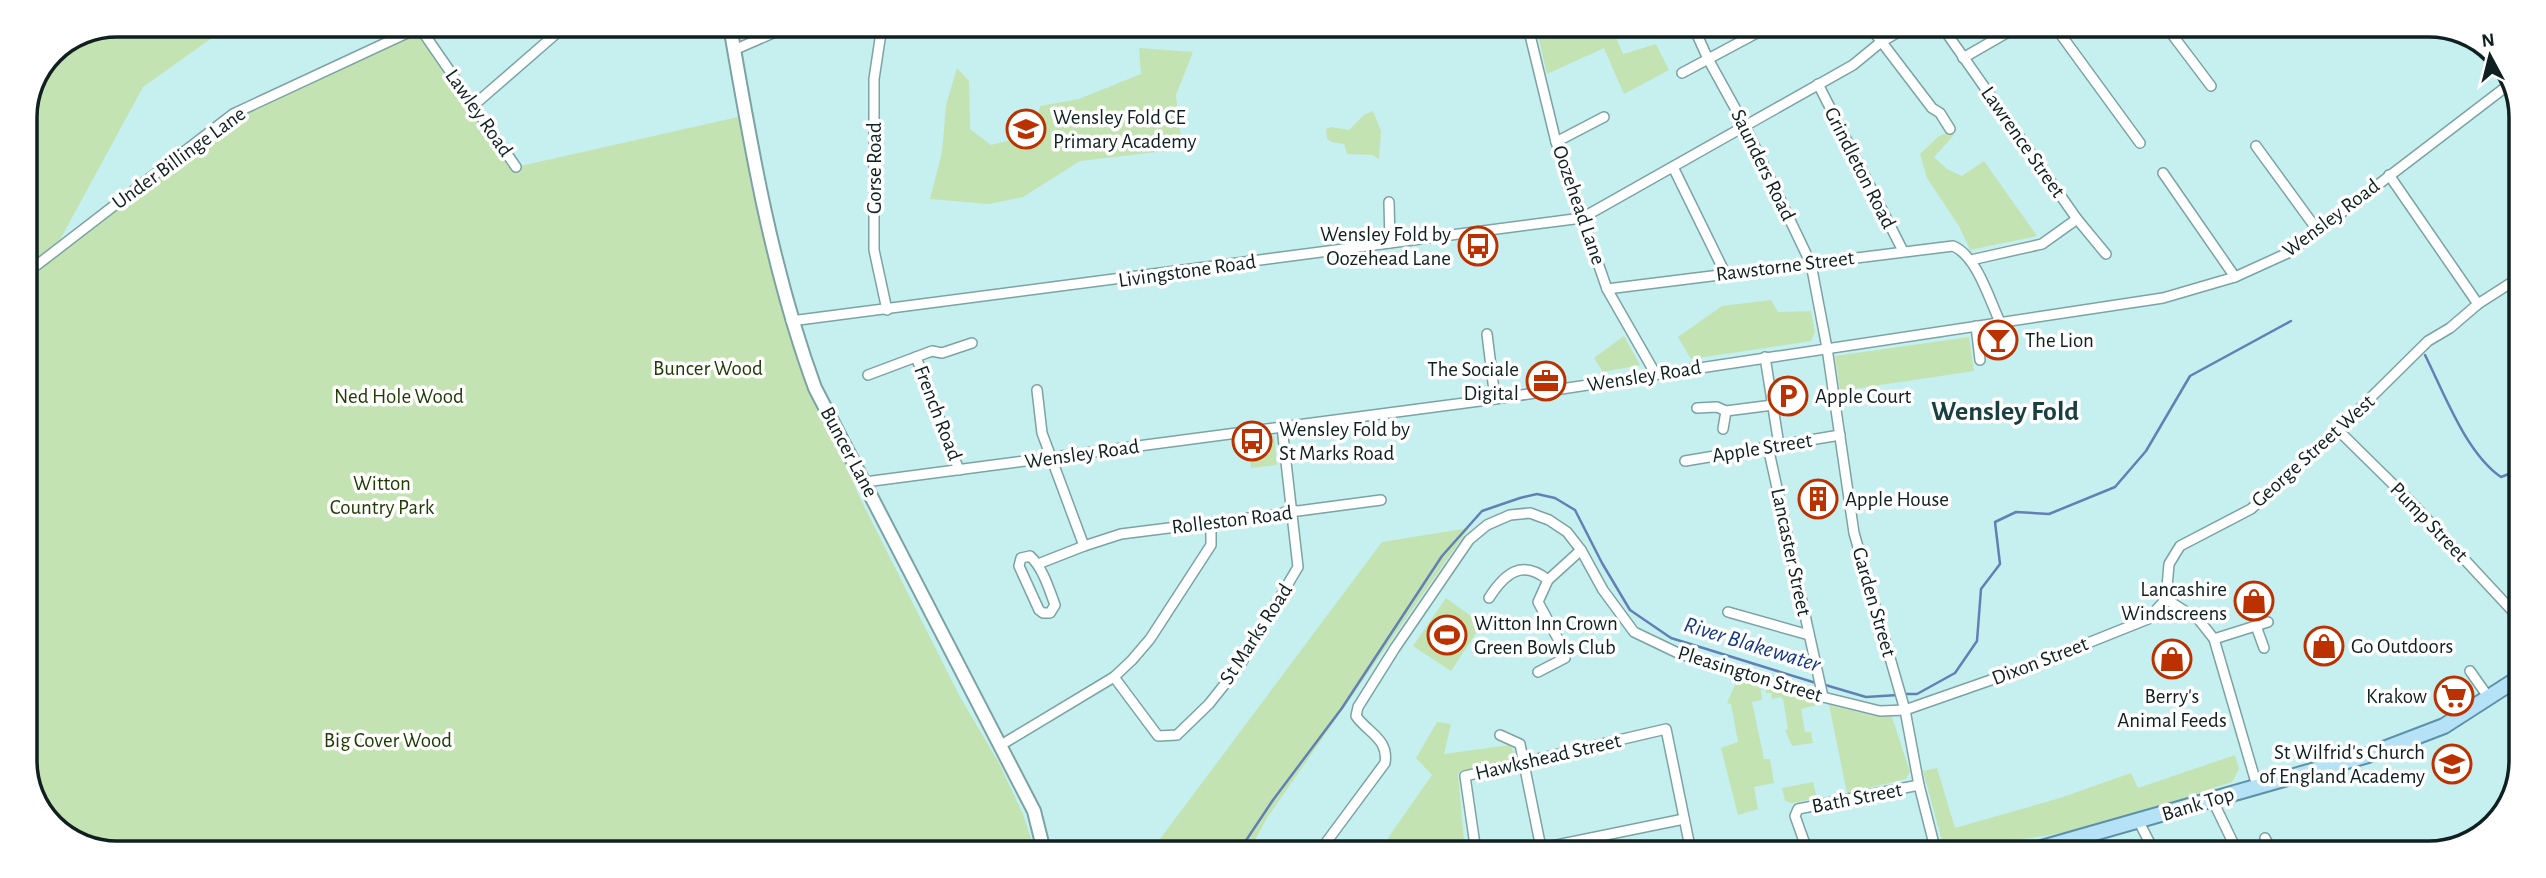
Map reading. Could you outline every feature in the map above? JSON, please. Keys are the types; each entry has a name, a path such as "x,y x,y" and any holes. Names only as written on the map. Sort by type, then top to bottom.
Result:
{"main road":[{"name":"Buncer Lane","path":"732,37 765,215 791,321 815,388 1001,745 1034,811 1042,841"},
{"name":"Bank Top","path":"2087,841 2212,799 2356,759 2413,740 2444,726 2509,684"}],"street":[{"name":"Under Billinge Lane","path":"37,265 233,114 396,37"},
{"name":"Lawley Road","path":"427,37 516,167"},
{"path":"474,105 552,37"},
{"path":"734,50 764,37"},
{"name":"Gorse Road","path":"880,37 874,79 874,250 887,310"},
{"name":"Oozehead Lane","path":"1530,37 1556,142 1607,289 1655,373"},
{"name":"Saunders Road","path":"1698,37 1745,126 1811,264 1826,348"},
{"path":"1682,73 1749,37"},
{"path":"1877,37 1932,108 1940,113 1951,128"},
{"path":"1582,218 1853,65 1890,37"},
{"name":"Lawrence Street","path":"1949,37 2077,219 2106,254"},
{"path":"1963,58 1999,37"},
{"path":"2062,37 2140,143"},
{"path":"2174,37 2211,86"},
{"name":"Grindleton Road","path":"1818,84 1903,251"},
{"name":"Wensley Road","path":"865,482 1496,399 2163,298 2201,289 2235,278 2291,252 2504,88"},
{"path":"1556,142 1604,117"},
{"path":"2256,146 2318,231"},
{"path":"1673,167 1726,274"},
{"path":"2163,173 2235,278"},
{"path":"2389,175 2478,304"},
{"path":"1389,202 1390,243"},
{"name":"Livingstone Road","path":"791,321 1582,218"},
{"path":"2000,322 1970,260 2042,244 2077,219"},
{"name":"Rawstorne Street","path":"1607,289 1952,246 1962,250 1970,260"},
{"name":"George Street West","path":"2166,599 2169,564 2180,546 2251,509 2338,430 2428,341 2450,328 2478,304 2509,283"},
{"path":"1976,326 1980,360"},
{"path":"1487,334 1496,399"},
{"name":"French Road","path":"868,375 932,351 942,353 972,343"},
{"name":"Garden Street","path":"1826,348 1854,533 1902,698 1933,841"},
{"name":"French Road","path":"916,357 960,470"},
{"path":"1765,357 1779,445"},
{"path":"1037,390 1042,433 1084,546"},
{"path":"1697,408 1717,407 1726,411 1773,405"},
{"path":"1723,429 1726,411"},
{"name":"St Marks Road","path":"1114,677 1158,736 1177,735 1209,704 1240,665 1292,578 1298,559 1282,427"},
{"name":"Pump Street","path":"2338,430 2412,503 2509,607"},
{"name":"Apple Street","path":"1685,461 1840,435"},
{"name":"Lancaster Street","path":"1768,447 1822,693"},
{"name":"Rolleston Road","path":"1038,564 1121,534 1381,500"},
{"name":"Pleasington Street","path":"1327,841 1385,763 1387,753 1381,740 1364,728 1356,716 1358,707 1469,540 1487,525 1510,514 1531,513 1549,520 1567,532 1581,550 1603,590 1634,632 1680,654 1880,711 1905,710"},
{"path":"1001,745 1114,677 1150,639 1211,545 1211,523"},
{"path":"1538,672 1568,661 1538,602 1548,580 1581,550"},
{"name":"Rolleston Road","path":"1030,556 1038,564 1055,606 1046,614 1039,610 1018,563 1023,557 1030,556"},
{"path":"1489,598 1497,585 1516,570 1529,569 1548,580"},
{"path":"2166,599 2199,620 2214,639 2257,786"},
{"name":"Dixon Street","path":"1905,710 2028,667 2148,619 2166,599"},
{"path":"1728,612 1809,635"},
{"path":"2214,639 2268,622"},
{"path":"2256,626 2264,648"},
{"path":"2469,671 2489,698"},
{"name":"Hawkshead Street","path":"1474,841 1465,776 1666,729 1684,819"},
{"path":"1500,735 1520,744 1540,841"},
{"name":"Bath Street","path":"1804,841 1796,812 1919,785"},
{"path":"2212,799 2232,841"},
{"path":"1576,841 1684,819 1689,841"},
{"path":"2139,822 2149,841"}],"green space":[{"name":"Witton Country Park","path":"213,37 143,87 61,238 41,261 233,114 399,37 427,37 516,167 747,115 765,215 828,412 858,494 960,697 999,763 1023,814 1032,841 117,841 91,837 64,821 53,810 45,796 37,766 37,117 43,86 60,60 86,43 102,38"},
{"path":"1538,37 1616,37 1623,54 1656,44 1669,70 1624,94 1604,48 1547,74"},
{"path":"1139,48 1193,52 1176,95 1182,149 1080,161 1023,197 989,204 930,199 942,152 946,105 957,68 969,81 970,129 991,145 1035,134 1040,106 1079,99 1141,74"},
{"path":"1373,111 1381,131 1379,159 1373,155 1347,154 1344,144 1327,139 1326,129 1331,127 1349,130 1364,115"},
{"path":"1948,132 1954,135 1934,157 1947,169 1962,176 1984,161 2037,236 1970,250 1959,226 1927,178 1920,154 1939,136"},
{"path":"1771,300 1778,312 1811,311 1815,332 1811,341 1691,359 1678,337 1722,306"},
{"path":"1624,336 1640,365 1603,372 1594,358"},
{"path":"1969,337 1974,371 1840,391 1835,356"},
{"path":"1274,436 1277,465 1251,468 1248,440"},
{"path":"1469,528 1267,818 1254,841 1158,841 1382,542"},
{"name":"Witton Inn Crown Green Bowls Club","path":"1446,598 1482,624 1451,671 1413,646"},
{"path":"1738,678 1760,684 1762,700 1752,702 1764,759 1770,759 1774,783 1754,787 1758,809 1738,815 1721,748 1738,742 1731,704 1727,703"},
{"path":"1766,686 1817,702 1817,705 1801,709 1805,732 1811,732 1813,743 1792,746 1785,730 1788,729 1783,699 1772,699 1771,693 1766,693"},
{"path":"1829,705 1870,715 1892,717 1910,772 1906,779 1847,793"},
{"path":"1437,722 1451,724 1444,754 1510,745 1517,758 1458,773 1464,841 1386,841 1432,775 1416,758"},
{"path":"2235,755 2239,769 2232,782 2145,811 2056,834 2003,841 1943,841 1923,771 1937,768 1955,828 2060,798 2131,773 2138,788"},
{"path":"1813,782 1817,798 1792,803 1785,801 1782,788"}],"waterway":[{"name":"River Blakewater","path":"1904,694 1917,694 1955,673 1977,641 1981,589 2000,564 1995,522 2016,512 2049,514 2115,487 2146,451 2190,376 2291,321"},
{"name":"River Blakewater","path":"2425,355 2457,421 2477,453 2501,477 2509,474"},
{"name":"River Blakewater","path":"1246,841 1342,708 1442,556 1482,511 1520,498 1537,494 1555,498 1575,510 1630,610 1671,638 1816,683"},
{"name":"River Blakewater","path":"1822,684 1866,697 1898,695"}],"place":[{"name":"Wensley Fold CE Primary Academy","path":"1026,129"},
{"name":"Wensley Fold by Oozehead Lane","path":"1478,246"},
{"name":"The Lion","path":"1998,340"},
{"name":"The Sociale Digital","path":"1546,381"},
{"name":"Apple Court","path":"1788,396"},
{"name":"Wensley Fold by St Marks Road","path":"1252,441"},
{"name":"Apple House","path":"1818,499"},
{"name":"Lancashire Windscreens","path":"2254,601"},
{"name":"Witton Inn Crown Green Bowls Club","path":"1447,635"},
{"name":"Go Outdoors","path":"2324,646"},
{"name":"Berry's Animal Feeds","path":"2172,659"},
{"name":"Krakow","path":"2454,696"},
{"name":"St Wilfrid's Church of England Academy","path":"2452,764"}],"district":[{"name":"Wensley Fold","path":"2005,412"}],"park label":[{"name":"Buncer Wood","path":"708,368"},
{"name":"Ned Hole Wood","path":"399,396"},
{"name":"Big Cover Wood","path":"388,740"}]}
